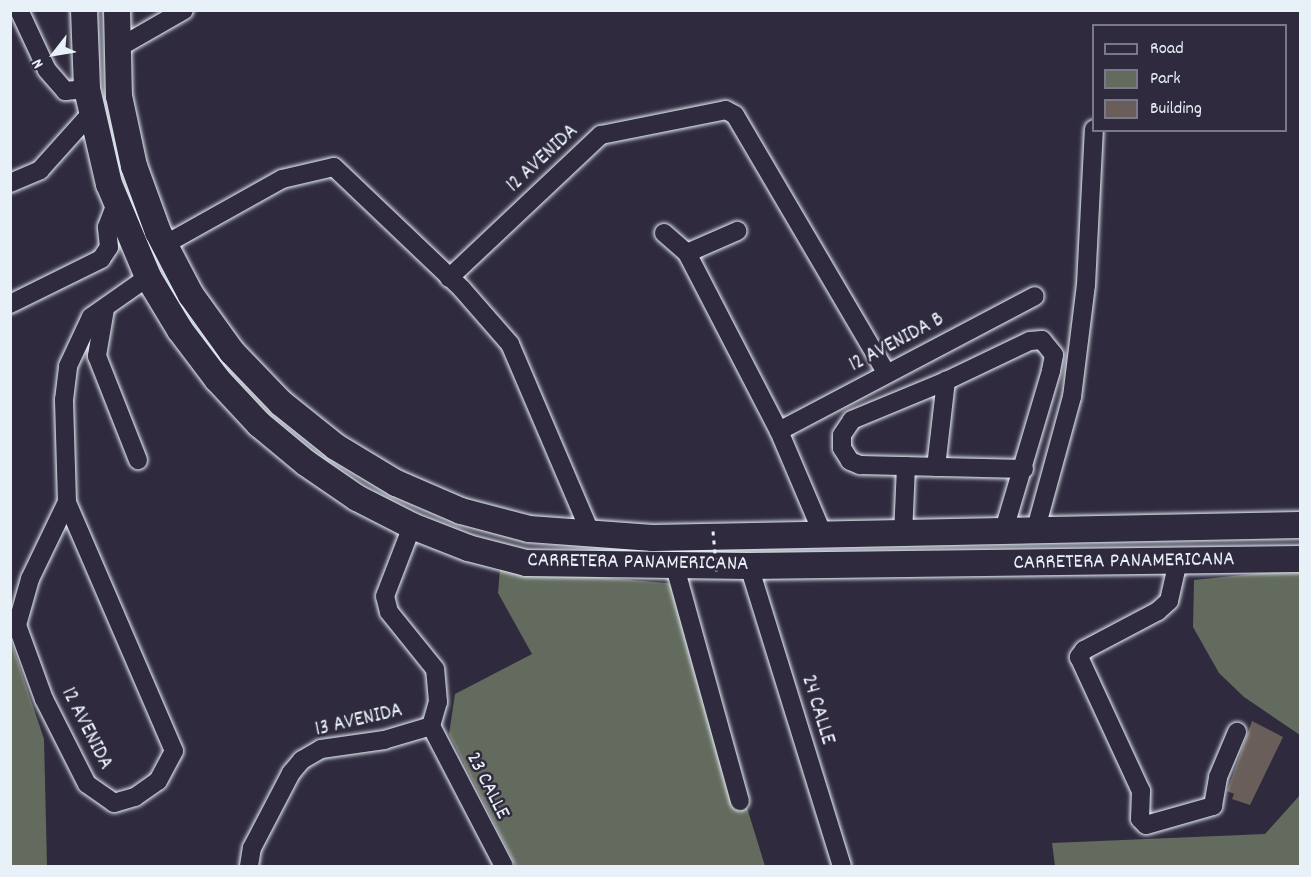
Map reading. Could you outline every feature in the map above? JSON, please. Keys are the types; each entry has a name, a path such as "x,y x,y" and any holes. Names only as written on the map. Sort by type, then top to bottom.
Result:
{"highway":[{"name":"CARRETERA PANAMERICANA","path":"84,10 90,101 116,203 148,277 180,330 217,379 259,424 306,463 349,492 412,526 468,548 526,563 675,567 1300,559"},
{"name":"CARRETERA PANAMERICANA","path":"117,10 119,96 134,166 164,245 191,295 232,352 280,403 336,447 396,483 461,511 529,529 653,538 824,537 1300,525"}],"street":[{"path":"10,183 40,170 90,101 65,92 48,70 19,10"},
{"path":"118,48 160,18 184,10"},
{"name":"12 AVENIDA","path":"450,278 601,135 726,110 735,116 887,374"},
{"path":"1035,532 1072,397 1086,285 1094,132"},
{"path":"164,245 282,179 334,167 450,278 510,344 591,534"},
{"path":"10,304 101,259 109,247 107,227 116,203"},
{"path":"687,253 736,231"},
{"path":"664,233 687,253 779,431 824,537"},
{"name":"12 AVENIDA","path":"67,502 30,579 17,625 44,699 87,784 114,803 135,797 158,781 174,752 67,502 64,400 68,366 91,317 148,277"},
{"name":"12 AVENIDA B","path":"779,431 1035,296"},
{"path":"105,308 97,356 138,460"},
{"path":"1003,533 1024,469 1051,372 1054,355 1050,346 1042,340 1030,341 946,381 852,420 842,435 842,448 850,461 860,465 1024,469"},
{"path":"936,467 946,381"},
{"path":"903,535 906,466"},
{"name":"13 AVENIDA","path":"249,867 252,848 291,773 302,760 321,749 384,740 431,726 438,702 435,669 389,612 385,596 412,526"},
{"path":"1179,561 1168,601 1158,610 1084,651 1079,657 1141,791 1140,819 1146,825 1213,806 1218,777 1237,732"},
{"name":"24 CALLE","path":"749,566 842,867"},
{"path":"675,567 740,801"},
{"name":"23 CALLE","path":"431,726 504,867"}],"path":[{"path":"713,531 717,576"}],"green space":[{"path":"500,569 678,584 765,866 516,866 449,734 455,694 532,654 498,593"},
{"path":"1300,569 1300,735 1244,697 1219,673 1193,627 1194,580"},
{"path":"11,641 44,739 47,866 11,866"},
{"path":"1300,795 1300,866 1055,866 1052,843 1265,834"}],"building":[{"path":"1252,721 1283,737 1250,805 1232,799 1234,794 1227,791"}]}
